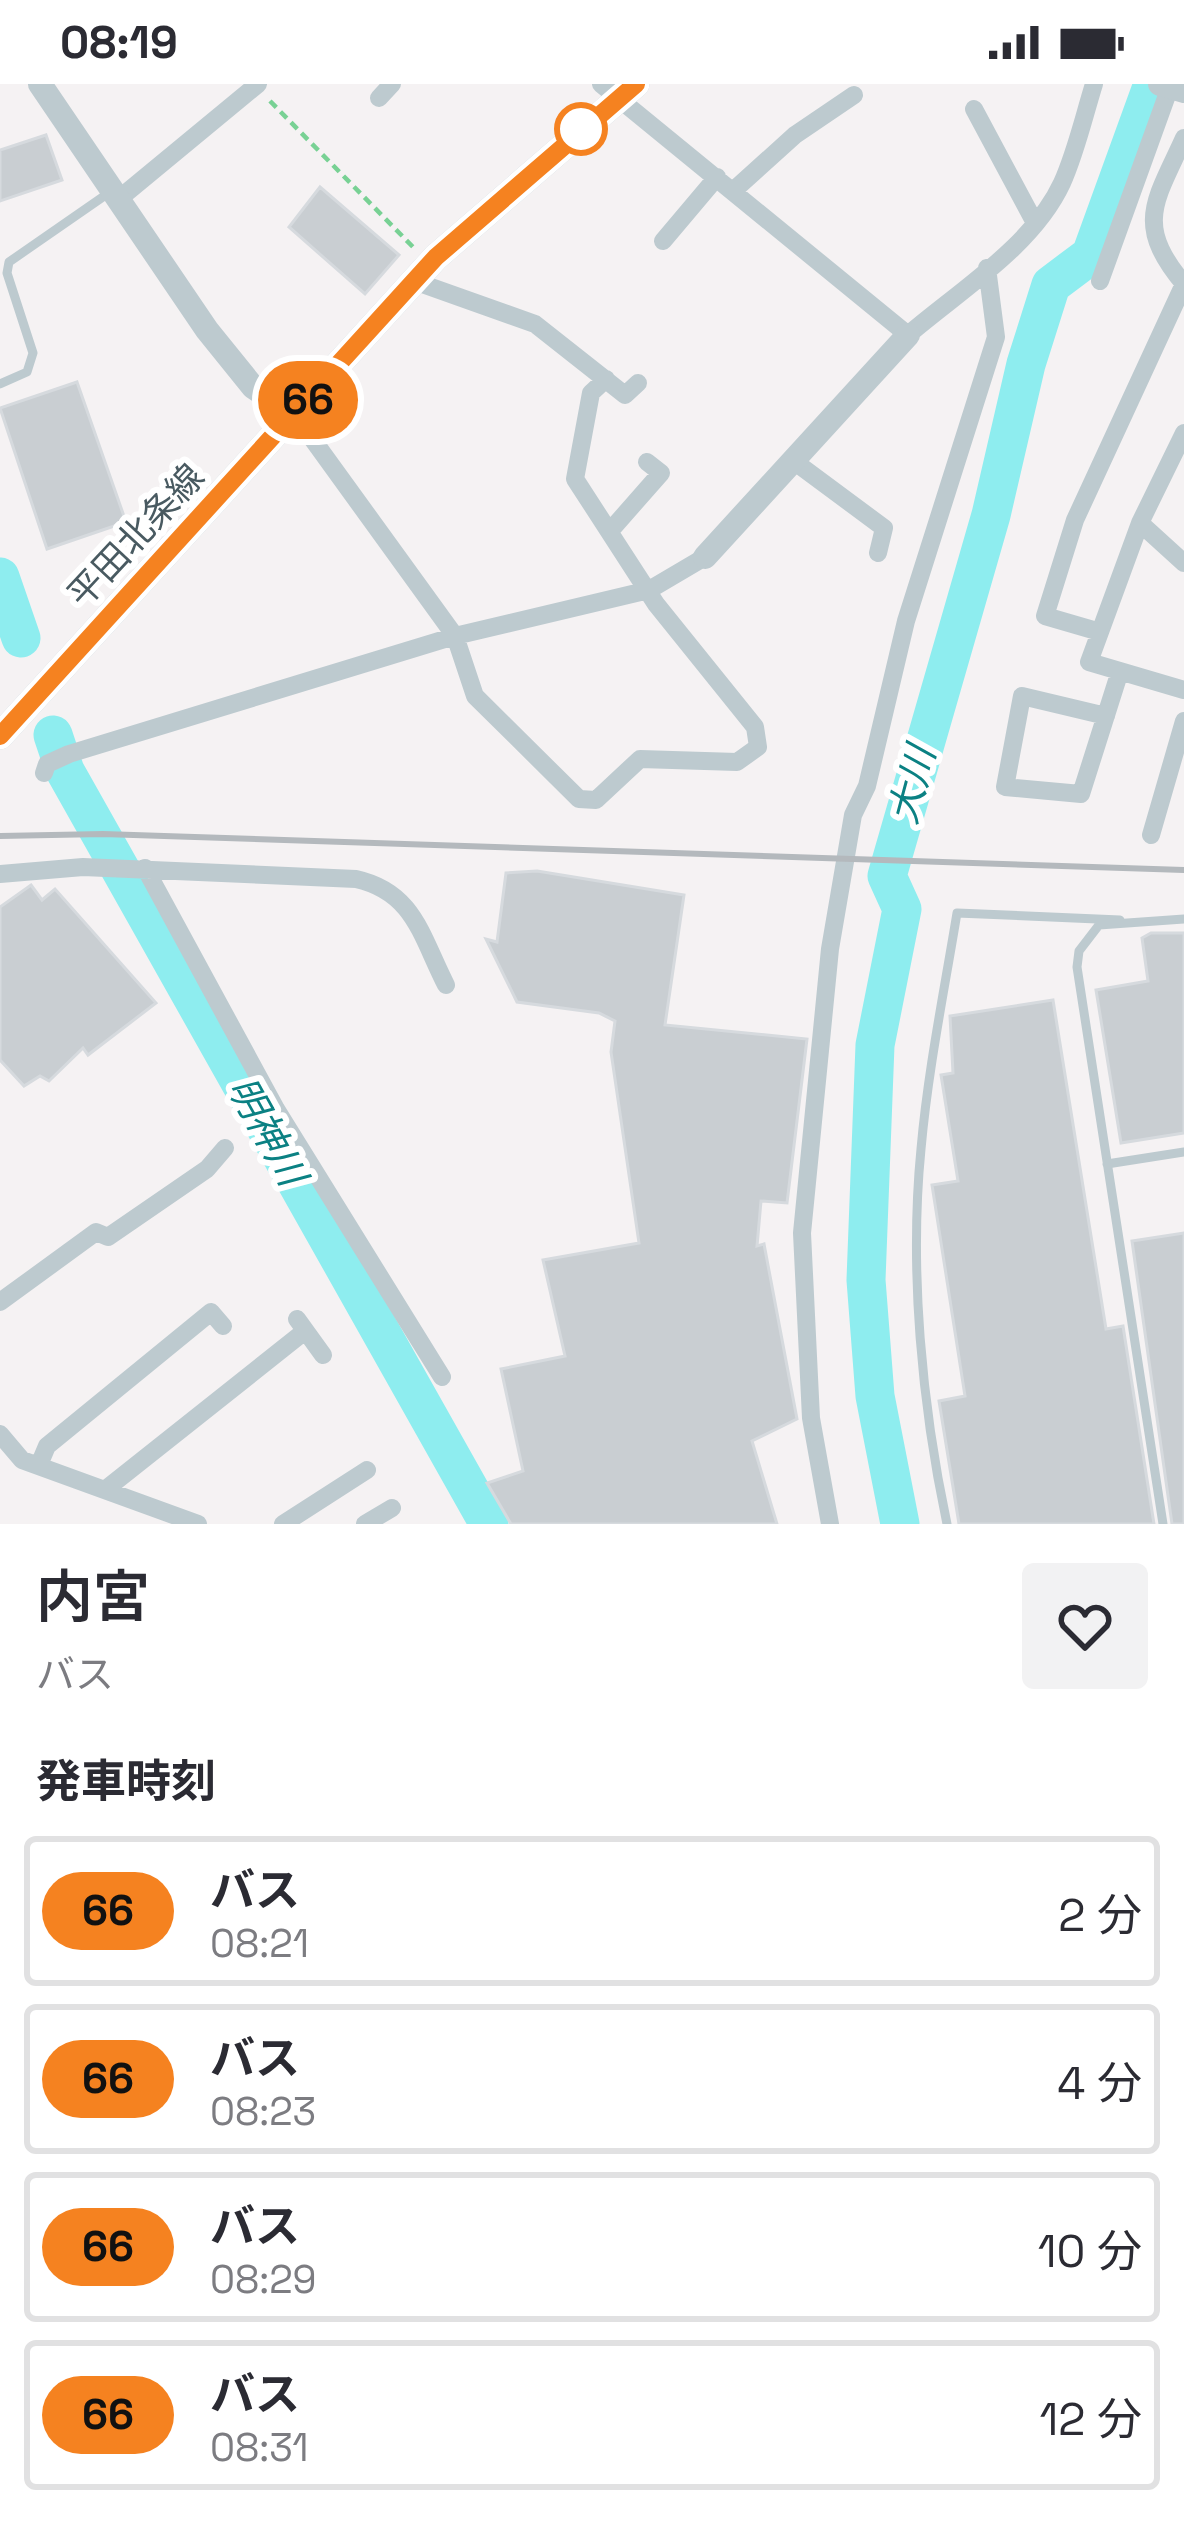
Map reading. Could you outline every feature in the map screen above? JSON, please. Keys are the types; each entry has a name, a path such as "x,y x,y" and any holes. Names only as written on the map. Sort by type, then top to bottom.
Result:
{"main road":[{"name":"平田北条線","path":"0,736 422,272 618,88"}],"street":[{"path":"40,84 207,331 253,387 295,415 455,635 475,696 579,799 596,800 640,759 737,763 750,758 758,747 755,727 649,590 575,479 591,393 605,379"},
{"path":"44,772 47,764 69,754 455,635 649,590 705,556 908,335 1035,223 1063,182 1094,84"},
{"path":"117,193 256,85"},
{"path":"1100,280 1169,87"},
{"path":"618,88 908,335"},
{"path":"733,190 795,135 854,95"},
{"path":"974,109 1035,223"},
{"path":"1100,632 1045,616 1075,520 1184,284 1154,241 1151,228 1154,206 1184,138"},
{"path":"663,241 717,177"},
{"path":"830,1524 811,1418 802,1277 830,950 853,815 867,786 906,621 996,337 987,268"},
{"path":"422,272 535,324 625,395 638,383"},
{"path":"1184,433 1140,523 1089,662 1184,689"},
{"path":"610,531 661,473 647,462"},
{"path":"795,462 884,528 878,553"},
{"path":"1140,523 1184,563"},
{"path":"1106,716 1022,696 1005,787 1081,794 1106,716 1120,671"},
{"path":"1151,836 1184,721"},
{"path":"138,868 276,1109 442,1377"},
{"path":"0,874 138,868 356,879 387,886 403,900 446,985"},
{"path":"0,1302 96,1232 108,1237 207,1169 225,1148"},
{"path":"39,1465 47,1446 211,1312 223,1326"},
{"path":"106,1489 301,1325 323,1355"},
{"path":"0,1434 22,1460 198,1524"},
{"path":"283,1524 367,1470"},
{"path":"365,1524 392,1508"}],"lane":[{"path":"0,384 27,372 33,353 11,288 9,262 117,193"},
{"path":"947,1524 934,1466 920,1283 920,1153 957,914 1184,919"},
{"path":"1120,920 1099,925 1088,937 1077,968 1163,1524"},
{"path":"1107,1164 1184,1152"}],"path":[{"path":"256,85 422,272"}],"building":[{"path":"46,135 62,180 0,201 0,150"},
{"path":"320,187 399,255 365,294 289,227"},
{"path":"77,382 126,522 47,549 0,408"},
{"path":"537,871 684,895 665,1025 807,1039 787,1203 761,1201 757,1246 764,1244 797,1419 752,1441 777,1524 511,1524 487,1483 523,1471 501,1369 565,1356 543,1260 639,1243 611,1052 615,1021 599,1013 517,1002 486,939 497,942 506,873"},
{"path":"31,885 42,900 55,889 156,1003 88,1055 83,1048 49,1081 40,1076 24,1086 0,1060 0,907"},
{"path":"1151,933 1184,933 1184,1133 1121,1143 1096,990 1148,981 1142,938"},
{"path":"1053,1000 1106,1329 1123,1326 1154,1524 959,1524 939,1401 965,1396 932,1185 958,1181 941,1075 953,1073 950,1016"},
{"path":"1184,1233 1184,1524 1172,1524 1132,1241"}],"waterway":[{"name":"大川","path":"900,1524 875,1396 866,1280 875,1045 902,909 887,876 991,515 1026,364 1051,285 1091,255 1153,84"},
{"name":"明神川","path":"0,577 21,638"},
{"name":"明神川","path":"53,735 65,771 489,1524"}],"railway":[{"path":"0,836 103,834 1184,870"}],"bus line":[{"name":"66","path":"0,736 436,257 636,84"}]}
